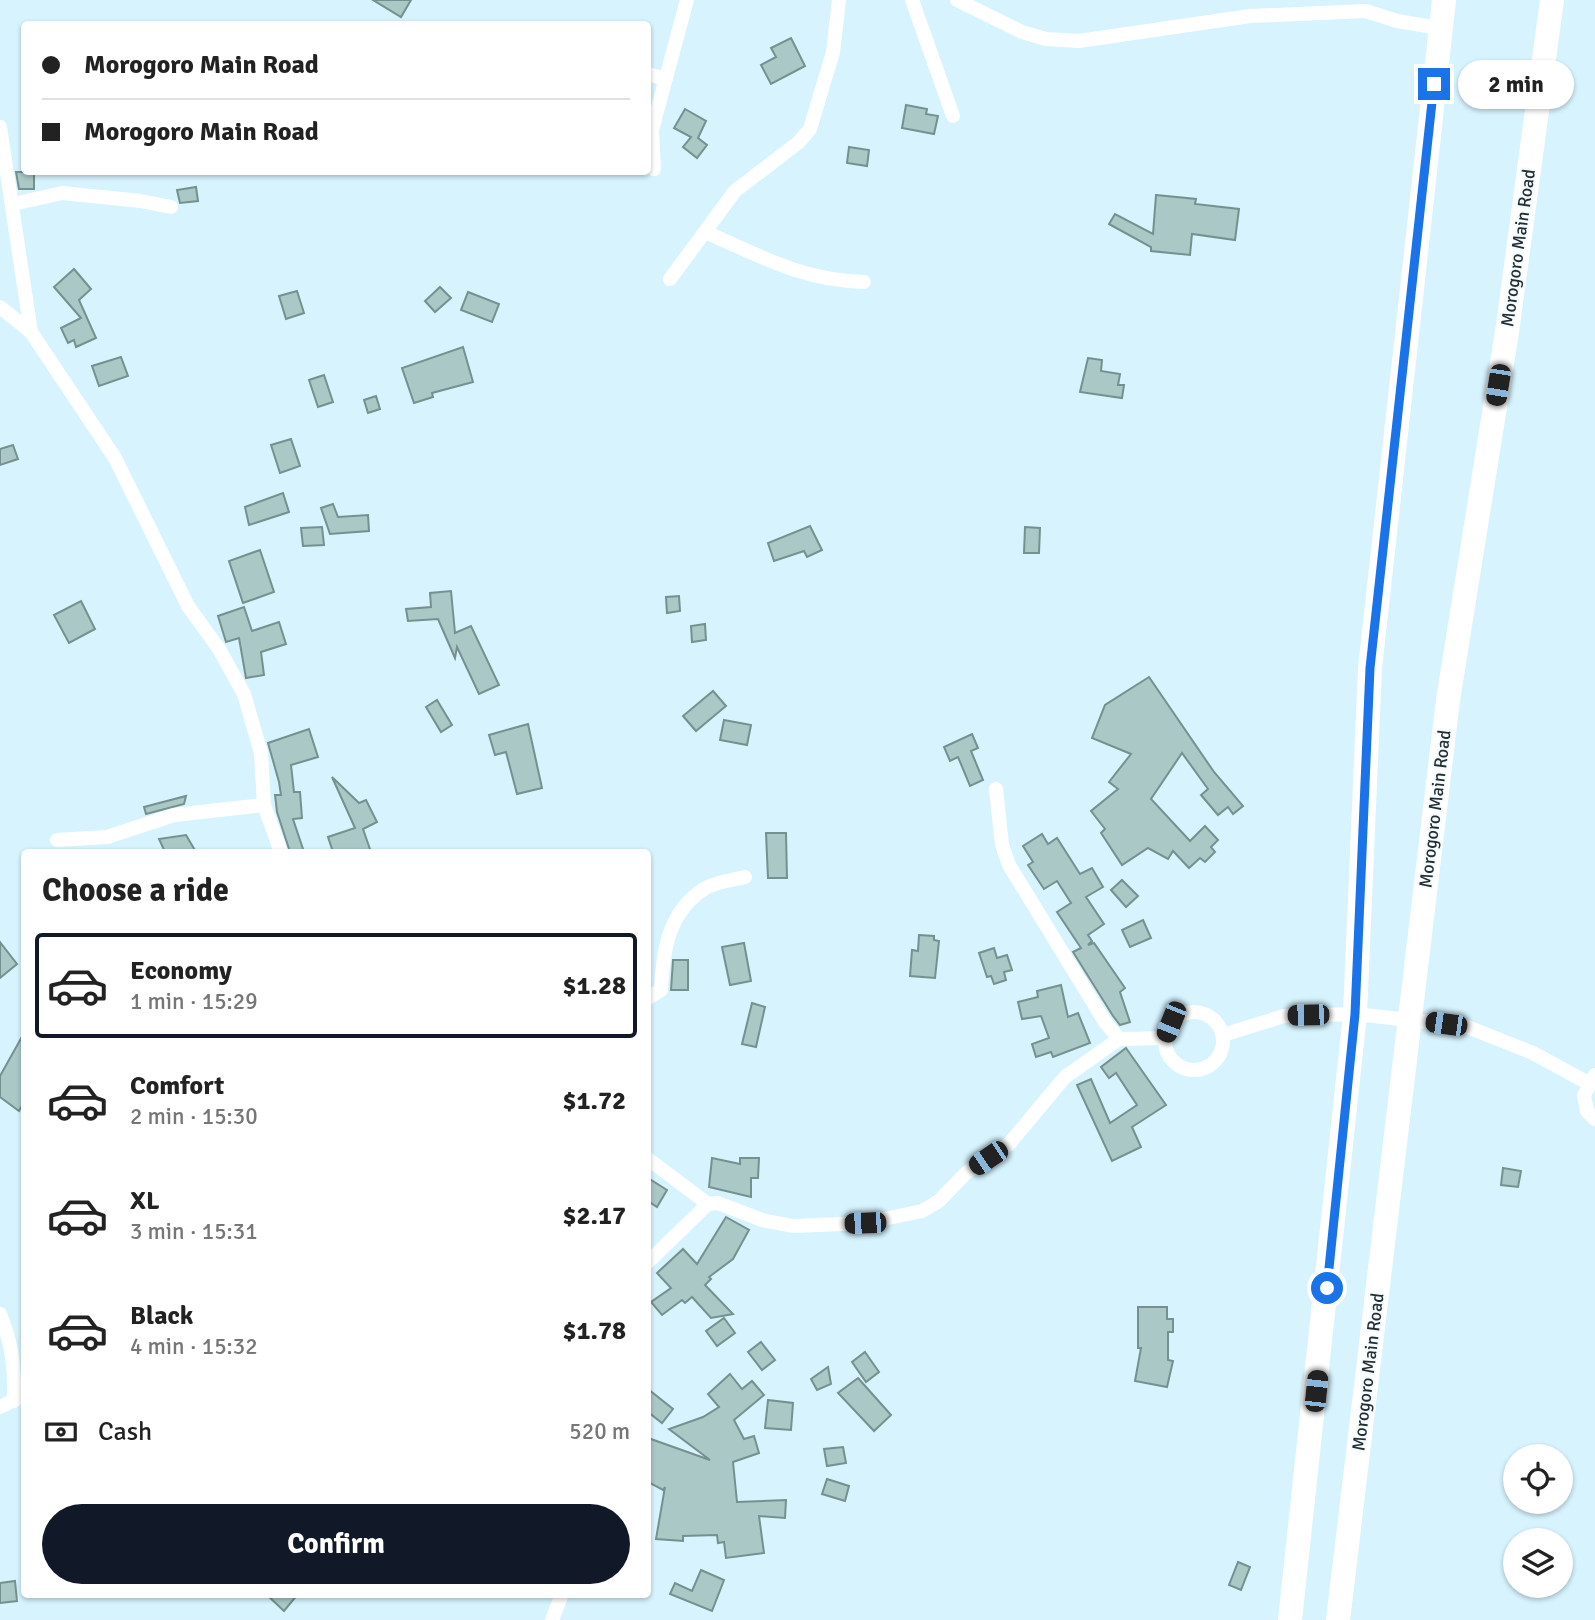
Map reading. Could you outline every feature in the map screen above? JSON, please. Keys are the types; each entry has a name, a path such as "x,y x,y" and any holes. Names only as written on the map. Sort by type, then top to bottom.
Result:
{"highway":[{"path":"1290,1620 1355,1014 1370,668 1444,0"},
{"name":"Morogoro Main Road","path":"1338,1620 1448,701 1507,332 1552,0"}],"street":[{"path":"654,169 652,130 687,0"},
{"path":"670,279 735,191 799,142 810,129 820,105 833,52 839,0"},
{"path":"912,0 954,116"},
{"path":"957,0 1023,32 1046,39 1079,41 1250,16 1366,11 1397,21 1440,28"},
{"path":"651,75 665,79"},
{"path":"0,127 31,332"},
{"path":"13,204 62,193 141,201 170,208"},
{"path":"705,232 782,268 842,282 864,282"},
{"path":"0,307 31,332 115,458 188,606 219,649 244,694 261,753 264,805 280,849"},
{"path":"996,789 1002,845 1009,865 1105,1023 1119,1039"},
{"path":"57,841 107,837 174,816 264,805"},
{"path":"651,996 662,990 663,957 674,918 704,888 745,877"},
{"path":"1185,1012 1201,1012 1216,1020 1223,1035 1218,1059 1196,1070 1173,1061 1165,1038 1171,1022 1185,1012"},
{"path":"1223,1035 1284,1016 1355,1014 1465,1026 1592,1079 1584,1095 1587,1111 1595,1119"},
{"path":"651,1259 708,1204 718,1203 762,1220 793,1226 865,1223 922,1211 939,1201 966,1173 1009,1144 1065,1077 1119,1039 1165,1038"},
{"path":"651,1160 708,1204"},
{"path":"0,1314 10,1339 19,1398 0,1407"},
{"path":"552,1620 560,1598"}],"building":[{"path":"373,0 411,0 401,17"},
{"path":"791,38 805,66 771,84 761,65 776,57 771,48"},
{"path":"906,105 927,109 926,114 938,116 934,134 902,128"},
{"path":"685,109 706,121 698,138 707,145 697,158 683,147 691,137 674,128"},
{"path":"849,147 869,150 867,166 847,163"},
{"path":"16,172 21,172 21,175 34,175 34,189 19,189"},
{"path":"196,187 198,201 180,203 177,190"},
{"path":"1156,195 1196,199 1195,204 1239,209 1235,240 1192,234 1190,255 1151,251 1151,247 1109,224 1115,214 1153,234"},
{"path":"74,269 91,289 79,300 96,338 76,347 74,340 68,343 61,328 81,318 54,287"},
{"path":"440,287 451,298 435,312 425,301"},
{"path":"297,291 304,313 286,319 279,296"},
{"path":"468,292 499,304 492,322 461,310"},
{"path":"463,347 473,382 432,393 433,397 414,403 402,368"},
{"path":"121,357 128,376 99,386 92,366"},
{"path":"1088,358 1102,360 1101,371 1120,374 1118,385 1124,385 1122,398 1080,392"},
{"path":"324,375 333,402 318,407 309,380"},
{"path":"376,396 380,409 368,413 364,400"},
{"path":"291,439 300,466 280,473 271,445"},
{"path":"13,445 18,459 0,465 0,449"},
{"path":"283,493 289,512 249,525 245,507"},
{"path":"333,504 338,517 368,515 369,531 330,534 321,508"},
{"path":"810,526 822,550 807,557 804,551 774,561 768,543"},
{"path":"322,527 324,545 303,546 301,528"},
{"path":"1025,527 1040,528 1039,553 1024,553"},
{"path":"260,550 274,592 243,603 229,561"},
{"path":"451,591 455,633 471,626 499,685 479,694 457,647 455,658 438,619 408,621 406,609 431,607 430,593"},
{"path":"679,596 680,611 667,613 666,597"},
{"path":"81,601 95,629 69,643 54,615"},
{"path":"244,607 252,631 279,622 286,644 261,652 264,675 246,678 239,638 226,642 218,616"},
{"path":"705,624 706,640 692,642 691,626"},
{"path":"1149,677 1214,772 1243,806 1233,814 1228,807 1218,815 1201,795 1208,789 1182,753 1151,799 1190,841 1205,826 1218,840 1211,847 1215,852 1205,862 1200,858 1189,868 1173,851 1168,859 1148,848 1122,865 1101,833 1105,829 1091,811 1118,789 1109,782 1131,754 1092,738 1105,705"},
{"path":"713,691 726,706 696,731 683,716"},
{"path":"437,700 452,725 441,732 426,707"},
{"path":"724,720 751,725 747,745 720,740"},
{"path":"528,724 542,788 517,794 506,752 495,755 489,735"},
{"path":"309,729 318,757 291,765 294,792 300,792 302,818 293,819 303,849 289,849 277,812 275,795 281,795 268,743"},
{"path":"972,734 978,748 971,751 983,780 970,786 958,757 950,761 944,747"},
{"path":"332,777 359,803 366,800 377,822 363,829 370,849 332,849 328,837 355,828"},
{"path":"186,796 184,804 146,814 144,807"},
{"path":"766,833 786,833 787,878 768,878"},
{"path":"1042,834 1048,844 1057,838 1080,874 1092,868 1103,887 1086,897 1104,924 1088,935 1092,941 1088,945 1094,943 1125,988 1120,992 1130,1022 1120,1025 1073,952 1081,948 1057,912 1071,903 1057,881 1044,889 1028,865 1033,862 1023,846"},
{"path":"186,835 194,849 164,849 159,839"},
{"path":"1122,880 1138,896 1126,907 1111,890"},
{"path":"1143,920 1151,938 1130,947 1122,930"},
{"path":"919,935 934,936 934,940 939,941 935,978 910,976 912,950 918,951"},
{"path":"0,942 17,964 0,978"},
{"path":"744,943 751,981 730,985 722,947"},
{"path":"994,948 997,958 1007,955 1012,970 1004,972 1006,980 994,984 991,976 987,977 979,953"},
{"path":"673,960 688,960 688,990 671,990"},
{"path":"1061,985 1068,1017 1078,1013 1090,1043 1053,1057 1051,1052 1036,1057 1032,1044 1049,1038 1041,1016 1022,1019 1018,1002 1038,997 1037,991"},
{"path":"752,1003 765,1007 756,1047 742,1044"},
{"path":"21,1038 19,1111 0,1097 0,1076"},
{"path":"1126,1048 1166,1105 1132,1127 1141,1147 1112,1161 1077,1085 1091,1079 1110,1123 1137,1105 1116,1073 1109,1078 1101,1067"},
{"path":"712,1158 740,1164 740,1158 759,1158 758,1178 751,1178 751,1197 709,1187"},
{"path":"1503,1168 1521,1171 1518,1187 1501,1185"},
{"path":"651,1180 667,1190 657,1207 651,1203"},
{"path":"726,1217 749,1230 733,1259 709,1277 711,1279 705,1285 733,1314 711,1318 692,1297 685,1303 682,1300 662,1315 651,1302 671,1288 657,1273 683,1249 697,1264"},
{"path":"1138,1307 1167,1307 1167,1319 1173,1319 1173,1332 1168,1332 1168,1360 1173,1361 1167,1387 1135,1381 1141,1348 1138,1348"},
{"path":"724,1318 735,1333 717,1346 706,1331"},
{"path":"761,1342 775,1360 762,1370 748,1352"},
{"path":"865,1352 879,1372 866,1382 852,1362"},
{"path":"828,1367 831,1384 817,1390 811,1379"},
{"path":"730,1374 742,1389 752,1381 764,1395 734,1420 744,1439 754,1436 759,1453 733,1462 737,1502 786,1500 785,1518 759,1516 764,1553 726,1558 724,1542 718,1543 717,1535 683,1536 683,1541 656,1539 665,1487 663,1490 651,1484 651,1439 710,1460 669,1429 703,1417 719,1407 708,1394"},
{"path":"858,1378 891,1415 874,1431 838,1393"},
{"path":"651,1391 673,1409 662,1423 651,1414"},
{"path":"768,1400 793,1403 791,1430 765,1428"},
{"path":"843,1447 846,1463 827,1466 824,1449"},
{"path":"827,1479 849,1486 845,1501 822,1494"},
{"path":"1238,1562 1250,1567 1241,1590 1229,1585"},
{"path":"701,1570 724,1580 712,1611 670,1594 675,1583 692,1591"},
{"path":"15,1581 17,1601 0,1603 0,1583"},
{"path":"270,1598 295,1598 284,1611"}],"route":[{"path":"1327,1288 1355,1014 1370,668 1434,84"}]}
